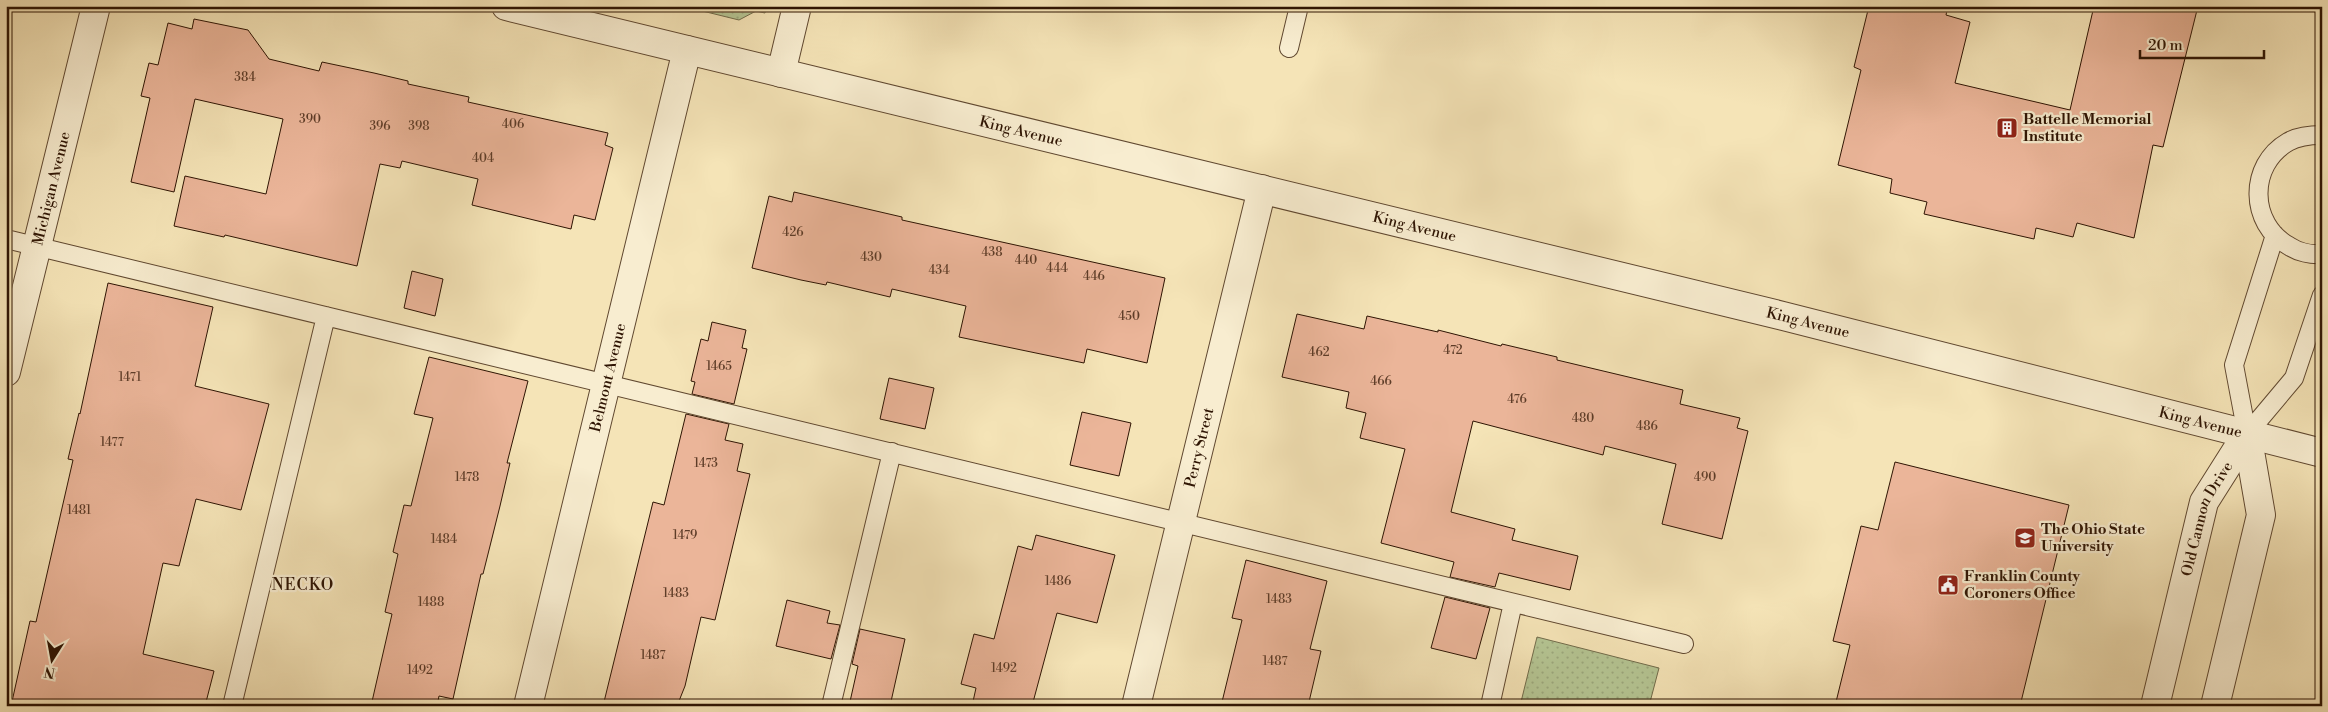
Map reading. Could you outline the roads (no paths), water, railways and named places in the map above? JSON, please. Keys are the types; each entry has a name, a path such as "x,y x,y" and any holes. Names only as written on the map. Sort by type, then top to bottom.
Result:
{"street":[{"name":"Michigan Avenue","path":"6,372 96,6"},
{"name":"King Avenue","path":"506,6 1783,316 2322,453"},
{"path":"782,73 797,6"},
{"name":"Belmont Avenue","path":"528,706 687,50"},
{"name":"Perry Street","path":"1136,706 1262,190"},
{"name":"Old Cannon Drive","path":"2155,706 2204,502 2247,434"},
{"name":"Old Cannon Drive","path":"2215,706 2261,515 2247,434"}],"lane":[{"path":"1289,48 1299,6"},
{"path":"2322,135 2307,135 2288,141 2273,154 2263,170 2258,189 2259,209 2267,227 2274,235 2297,251 2322,254"},
{"path":"2247,434 2234,365 2274,235"},
{"path":"6,239 1684,644"},
{"path":"2247,434 2294,378 2322,295"},
{"path":"232,706 326,316"},
{"path":"830,706 892,452"},
{"path":"1490,706 1513,603"}],"place":[{"name":"Battelle Memorial Institute","path":"2007,128"},
{"name":"The Ohio State University","path":"2025,538"},
{"name":"Franklin County Coroners Office","path":"1948,585"}],"district":[{"name":"NECKO","path":"303,584"}]}
